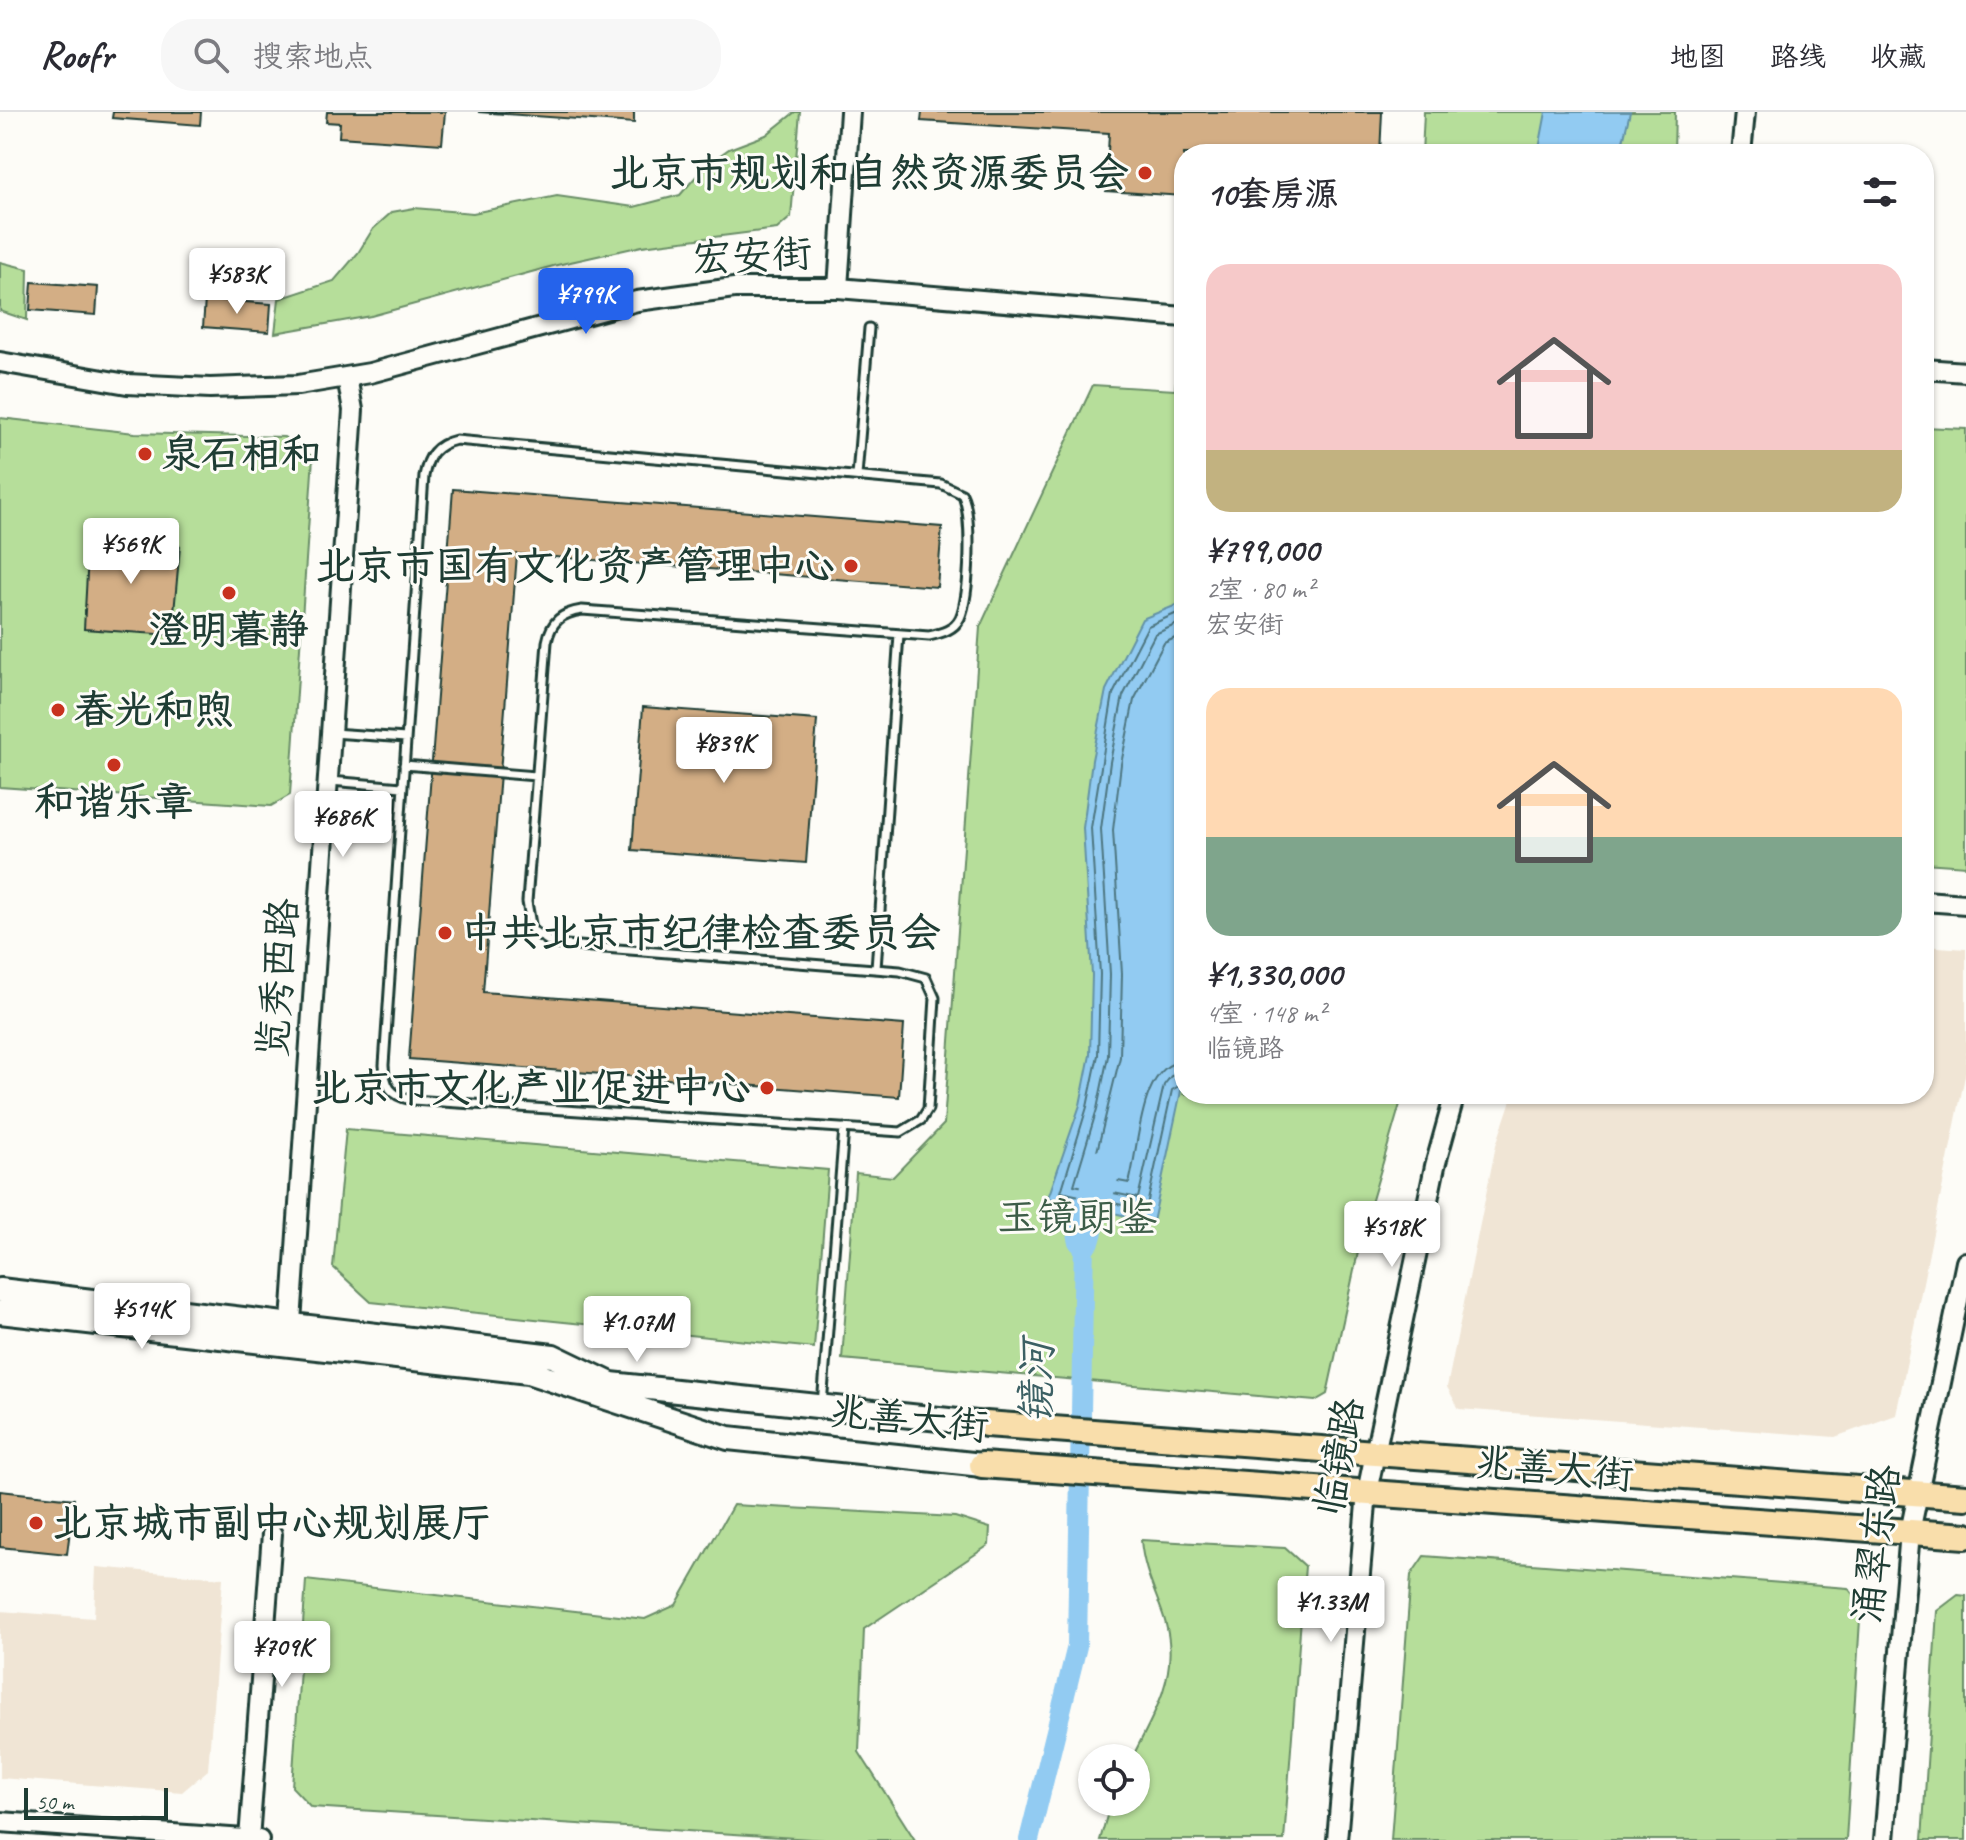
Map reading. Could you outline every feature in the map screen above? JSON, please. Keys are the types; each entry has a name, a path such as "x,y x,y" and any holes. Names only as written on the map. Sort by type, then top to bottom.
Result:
{"main road":[{"name":"兆善大街","path":"0,1290 528,1372 728,1438 982,1465 1156,1479 1966,1536"},
{"name":"兆善大街","path":"0,1312 553,1356 611,1384 986,1424 1966,1497"}],"street":[{"path":"838,288 850,112"},
{"path":"1742,144 1745,112"},
{"name":"宏安街","path":"0,362 127,384 210,388 298,385 347,377 637,301 734,288 838,288 1174,316"},
{"path":"1934,370 1966,372"},
{"name":"览秀西路","path":"290,1333 353,410 347,377"},
{"path":"1934,902 1966,904"},
{"name":"临镜路","path":"1337,1840 1367,1492 1435,1166 1452,1104"},
{"name":"涌翠东路","path":"1884,1840 1910,1532 1966,1262"},
{"path":"249,1839 272,1534"},
{"path":"0,1822 259,1840"}],"lane":[{"path":"857,476 869,328"},
{"path":"456,440 941,484 962,494 969,516 960,618 943,633 899,634 582,610 568,612 550,628 547,642 527,918 541,939 553,944 876,969 915,973 926,978 933,987 935,998 928,1109 921,1120 901,1132 412,1100 391,1093 385,1083 384,1065 424,476 432,452 442,443 456,440"},
{"path":"876,969 899,634"},
{"path":"331,733 406,738"},
{"path":"404,765 536,776"},
{"path":"328,781 402,787"},
{"path":"821,1406 844,1128"}],"shaded area":[{"path":"1934,947 1966,949 1966,1071 1896,1415 1835,1437 1459,1409 1447,1387 1496,1145 1510,1104 1934,1104"},
{"path":"96,1567 223,1578 208,1770 182,1792 0,1778 0,1611 94,1618"}],"green space":[{"path":"795,112 800,112 791,217 777,229 642,246 557,265 371,316 275,333 279,299 334,281 358,253 373,229 392,212 414,208 473,213 557,196 634,207 680,195 705,166 729,149 766,135"},
{"path":"1424,112 1675,112 1674,144 1422,144"},
{"path":"0,262 28,269 27,320 0,311"},
{"name":"玉镜朗鉴","path":"1093,385 1174,390 1174,1104 1400,1104 1362,1234 1327,1394 1315,1401 842,1359 856,1173 893,1177 944,1124 980,627"},
{"path":"0,418 135,433 284,437 313,457 290,795 271,806 0,787"},
{"path":"1934,427 1966,429 1966,866 1934,864"},
{"path":"346,1129 828,1170 814,1348 371,1302 333,1267"},
{"path":"733,1505 955,1517 990,1528 989,1545 864,1629 859,1752 915,1840 826,1840 311,1807 292,1787 306,1580 645,1619 676,1605"},
{"path":"1141,1540 1285,1548 1305,1566 1284,1840 1100,1840 1107,1816 1150,1816 1150,1744 1139,1744 1159,1702 1170,1657 1164,1617"},
{"path":"1424,1556 1848,1588 1861,1604 1846,1840 1391,1840 1411,1575"},
{"path":"1958,1595 1966,1596 1966,1840 1922,1840 1937,1611"}],"water":[{"path":"1546,112 1630,112 1622,144 1540,144"},
{"path":"1174,606 1174,1104 1178,1104 1153,1222 1048,1198 1080,1105 1090,1055 1092,975 1083,828 1092,760 1106,690 1142,619"}],"building":[{"path":"113,112 201,112 200,125 112,118"},
{"path":"327,112 445,112 442,144 339,137 340,123 326,122"},
{"path":"478,112 634,112 634,123"},
{"name":"北京市规划和自然资源委员会","path":"922,112 1382,112 1380,144 1174,144 1174,195 1106,191 1109,133 921,121"},
{"path":"32,282 98,287 96,315 30,310"},
{"path":"205,299 271,304 269,332 203,327"},
{"path":"453,489 942,527 937,587 517,554 483,992 904,1025 899,1097 409,1059"},
{"path":"89,537 180,546 172,635 84,629"},
{"path":"643,707 817,720 806,863 632,850"},
{"name":"北京城市副中心规划展厅","path":"0,1491 74,1499 67,1554 0,1547"}],"waterway":[{"name":"镜河","path":"1084,1238 1104,1166"},
{"name":"镜河","path":"1029,1840 1077,1646 1084,1238"}],"place":[{"name":"北京市规划和自然资源委员会","path":"1145,173"},
{"name":"泉石相和","path":"145,454"},
{"name":"北京市国有文化资产管理中心","path":"851,566"},
{"name":"澄明暮静","path":"229,593"},
{"name":"春光和煦","path":"58,710"},
{"name":"和谐乐章","path":"114,765"},
{"name":"中共北京市纪律检查委员会","path":"445,933"},
{"name":"北京市文化产业促进中心","path":"767,1088"},
{"name":"北京城市副中心规划展厅","path":"36,1523"}]}
